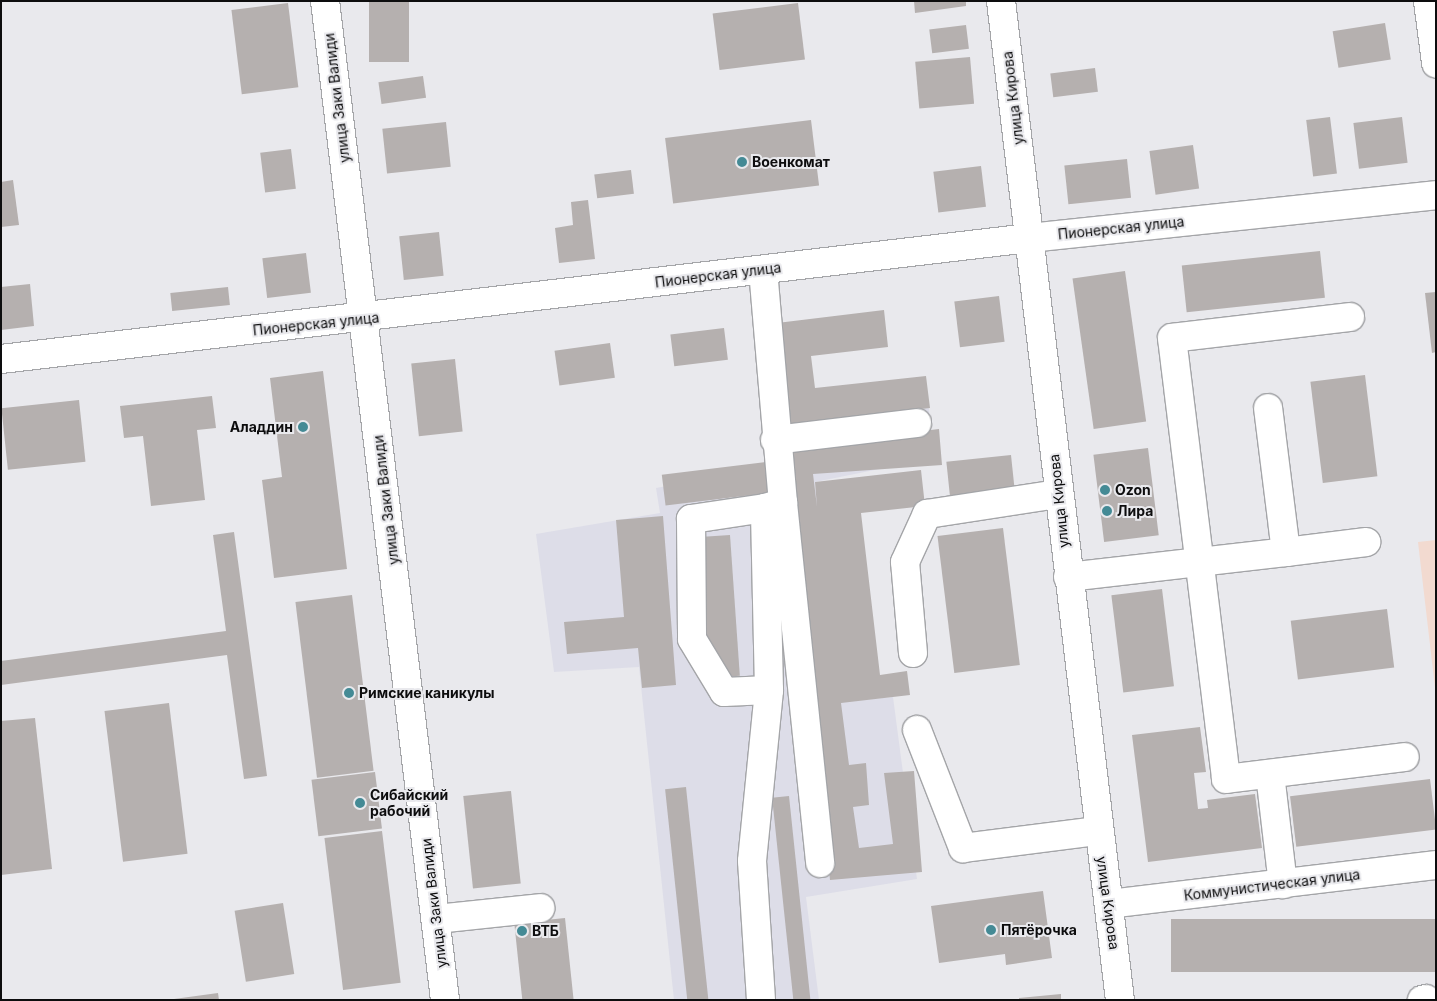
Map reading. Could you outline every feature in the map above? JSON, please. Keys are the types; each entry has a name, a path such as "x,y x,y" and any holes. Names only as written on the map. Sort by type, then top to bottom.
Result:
{"street":[{"name":"улица Заки Валиди","path":"325,1 445,1000"},
{"name":"улица Кирова","path":"1001,1 1098,830 1120,1000"},
{"path":"1428,1 1434,29 1436,63"},
{"name":"Пионерская улица","path":"1,359 364,319 1029,238 1436,196"},
{"path":"761,1000 752,861 769,690 776,440 764,270"},
{"path":"1350,318 1172,338 1226,779 1405,757"},
{"path":"1268,408 1286,552"},
{"path":"776,440 917,423"},
{"path":"913,653 905,562 927,514 1058,494"},
{"path":"769,690 724,692 692,639 692,519 774,506"},
{"path":"774,506 820,864"},
{"path":"1068,577 1366,542"},
{"path":"917,730 963,848 1098,830"},
{"path":"1270,774 1283,884"},
{"name":"Коммунистическая улица","path":"1109,904 1436,865"},
{"path":"436,919 540,908"},
{"path":"1422,1000 1426,999"}],"shaded area":[{"path":"926,380 934,458 815,482 840,702 893,697 917,879 806,897 819,1000 674,1000 639,667 554,672 536,534 660,513 656,488 767,467 759,404"},
{"path":"1436,540 1436,696 1418,542"}],"building":[{"path":"369,1 409,1 409,62 369,62"},
{"path":"914,1 966,1 966,6 915,13"},
{"path":"288,3 298,87 242,94 231,10"},
{"path":"798,3 805,60 720,70 713,13"},
{"path":"1385,23 1391,60 1338,68 1333,31"},
{"path":"966,25 969,49 932,53 929,30"},
{"path":"970,57 974,104 919,109 915,62"},
{"path":"1095,68 1098,92 1053,97 1050,73"},
{"path":"423,76 426,98 381,104 378,82"},
{"path":"1330,117 1337,174 1313,176 1306,120"},
{"path":"1402,117 1408,163 1359,169 1353,123"},
{"name":"Военкомат","path":"811,120 819,186 673,203 665,138"},
{"path":"446,122 451,167 387,173 382,129"},
{"path":"1193,145 1199,189 1156,195 1149,151"},
{"path":"291,149 296,189 265,192 260,153"},
{"path":"1127,159 1131,198 1068,204 1064,166"},
{"path":"981,166 986,207 938,213 933,172"},
{"path":"631,170 634,194 597,198 594,175"},
{"path":"13,180 19,225 1,227 1,182"},
{"path":"588,200 595,259 559,263 555,228 573,225 571,202"},
{"path":"439,232 444,276 404,280 399,236"},
{"path":"1320,251 1325,298 1187,312 1182,266"},
{"path":"306,253 311,293 267,298 262,258"},
{"path":"1125,271 1146,422 1094,429 1073,278"},
{"path":"30,284 34,326 1,330 1,287"},
{"path":"228,287 230,305 172,311 170,293"},
{"path":"1436,292 1436,352 1432,353 1425,293"},
{"path":"999,296 1005,342 960,347 954,301"},
{"path":"884,310 888,347 811,356 815,388 926,376 930,408 785,424 777,323"},
{"path":"724,328 728,360 674,366 670,335"},
{"path":"610,343 615,378 559,385 555,351"},
{"path":"455,359 463,432 419,436 411,364"},
{"name":"Аладдин","path":"323,371 347,569 274,578 262,480 282,477 270,378"},
{"path":"1365,375 1377,476 1323,483 1310,382"},
{"path":"212,396 216,428 197,430 205,500 151,506 143,436 124,438 120,406"},
{"path":"79,400 85,462 8,470 1,408"},
{"path":"939,429 942,465 813,474 817,507 815,482 921,470 925,506 861,513 880,675 907,671 910,695 841,703 849,765 866,763 869,805 853,807 859,848 893,844 884,773 914,771 922,872 830,880 784,448"},
{"path":"1148,448 1159,535 1104,542 1093,455"},
{"path":"1011,455 1015,495 951,502 946,462"},
{"path":"766,462 770,493 666,506 662,475"},
{"path":"663,516 676,685 642,688 638,648 567,654 564,622 624,617 616,520"},
{"path":"1003,528 1020,665 954,673 937,536"},
{"path":"234,532 267,776 244,779 227,655 1,685 1,661 226,631 213,535"},
{"path":"730,535 740,676 706,678 696,537"},
{"path":"1162,589 1174,686 1123,692 1111,595"},
{"path":"352,595 374,771 317,778 295,602"},
{"path":"1387,609 1394,668 1298,679 1291,621"},
{"path":"169,703 188,854 123,862 104,711"},
{"path":"35,718 52,869 1,875 1,721"},
{"path":"1200,727 1206,772 1194,773 1198,809 1208,808 1207,800 1255,794 1262,848 1148,862 1132,735"},
{"path":"375,772 382,829 318,836 311,780"},
{"path":"1430,779 1436,830 1296,847 1290,796"},
{"path":"686,787 708,1000 687,1000 665,789"},
{"path":"511,791 521,883 473,889 463,796"},
{"path":"789,796 810,1000 793,1000 772,798"},
{"path":"382,831 401,983 343,990 324,838"},
{"name":"Пятёрочка","path":"1043,891 1052,958 1006,965 1005,954 939,963 931,906"},
{"path":"283,903 294,974 246,982 235,911"},
{"path":"565,918 574,1000 522,1000 514,923"},
{"path":"1171,919 1436,919 1436,972 1171,972"},
{"path":"218,993 219,1000 174,1000 174,999"},
{"path":"1061,994 1061,1000 1019,1000 1019,998"}],"place":[{"name":"Военкомат","path":"742,162"},
{"name":"Аладдин","path":"303,427"},
{"name":"Ozon","path":"1105,490"},
{"name":"Лира","path":"1107,511"},
{"name":"Римские каникулы","path":"349,693"},
{"name":"Сибайский рабочий","path":"360,803"},
{"name":"Пятёрочка","path":"991,930"},
{"name":"ВТБ","path":"522,931"}]}
